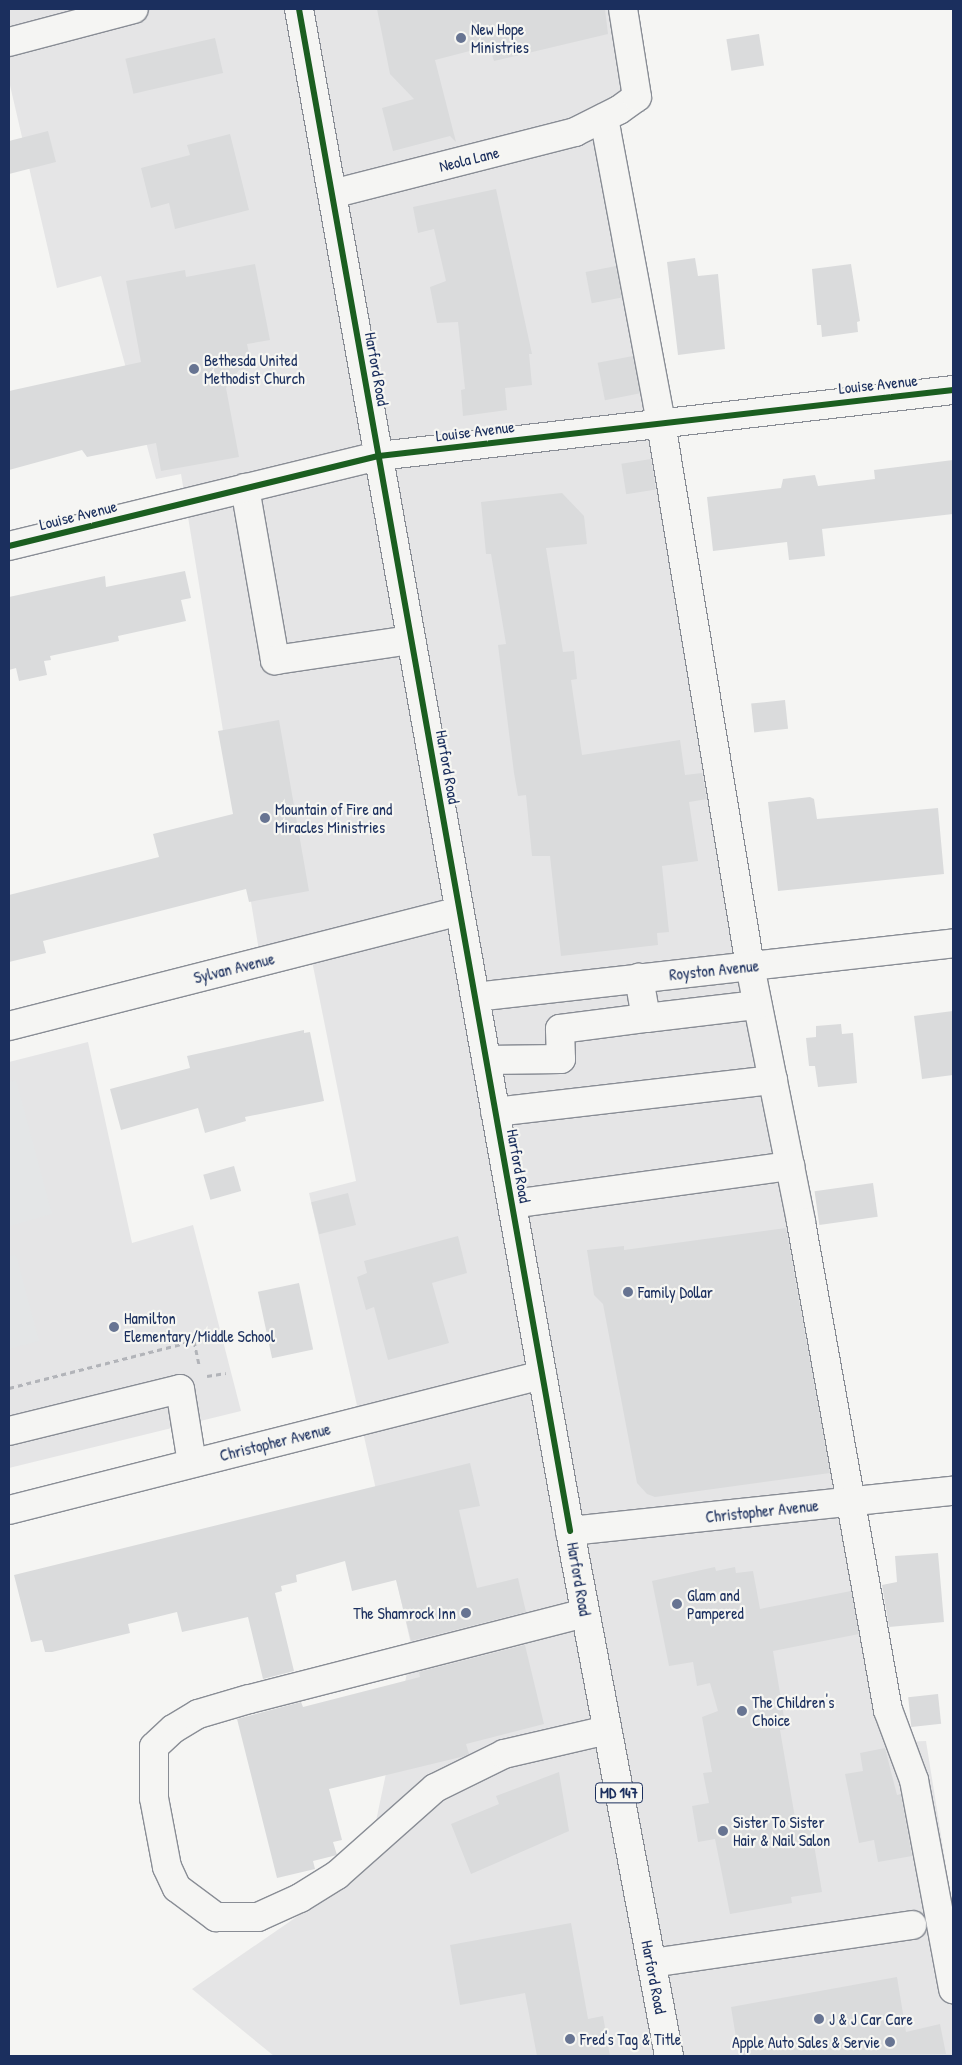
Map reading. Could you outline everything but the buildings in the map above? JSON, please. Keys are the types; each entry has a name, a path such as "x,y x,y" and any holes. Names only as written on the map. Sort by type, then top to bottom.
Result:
{"street":[{"path":"9,42 134,9"},
{"name":"Harford Road","path":"299,9 570,1531 669,2056"},
{"name":"Neola Lane","path":"332,194 575,132 604,118 637,97 623,9"},
{"path":"604,118 662,422 750,966 790,1166 888,1710 914,1780 953,1989"},
{"name":"Louise Avenue","path":"9,546 378,456 953,390"},
{"path":"245,488 275,660 411,640"},
{"name":"Sylvan Avenue","path":"9,1026 459,911"},
{"name":"Royston Avenue","path":"475,997 953,943"},
{"path":"639,978 646,1018"},
{"path":"486,1060 561,1059 560,1029 758,1005"},
{"path":"495,1112 772,1080"},
{"path":"512,1204 790,1166"},
{"name":"Christopher Avenue","path":"9,1510 542,1375"},
{"path":"9,1431 180,1389 192,1464"},
{"name":"Christopher Avenue","path":"570,1531 953,1491"},
{"path":"585,1613 250,1699 198,1714 181,1724 154,1747 154,1798 167,1867 177,1888 216,1917 258,1916 300,1898 337,1875 435,1788 504,1754 607,1730"},
{"path":"652,1963 912,1925"}],"path":[{"path":"9,1388 194,1341 200,1372 204,1376 226,1373"}],"shaded area":[{"path":"9,9 622,9 636,93 612,129 901,1742 926,1741 953,1910 953,2056 274,2056 192,1989 366,1869 412,1649 309,1193 356,1181 310,951 261,963 181,474 156,479 101,276 57,288 9,81"},
{"name":"Hamilton Elementary/Middle School","path":"88,1042 132,1243 193,1225 241,1411 9,1468 9,1062"},
{"path":"16,1080 52,1214 9,1226 9,1082"},
{"path":"16,1255 39,1341 9,1349 9,1256"}],"cycle path":[{"path":"299,9 570,1531"},
{"path":"9,546 379,456 953,390"}],"place":[{"name":"New Hope Ministries","path":"461,38"},
{"name":"Bethesda United Methodist Church","path":"194,369"},
{"name":"Mountain of Fire and Miracles Ministries","path":"265,818"},
{"name":"Family Dollar","path":"628,1292"},
{"name":"Hamilton Elementary/Middle School","path":"114,1327"},
{"name":"Glam and Pampered","path":"677,1604"},
{"name":"The Shamrock Inn","path":"466,1613"},
{"name":"The Children's Choice","path":"742,1711"},
{"name":"Sister To Sister Hair & Nail Salon","path":"723,1831"},
{"name":"J & J Car Care","path":"819,2019"},
{"name":"Fred's Tag & Title","path":"570,2039"},
{"name":"Apple Auto Sales & Servie","path":"890,2042"}]}
